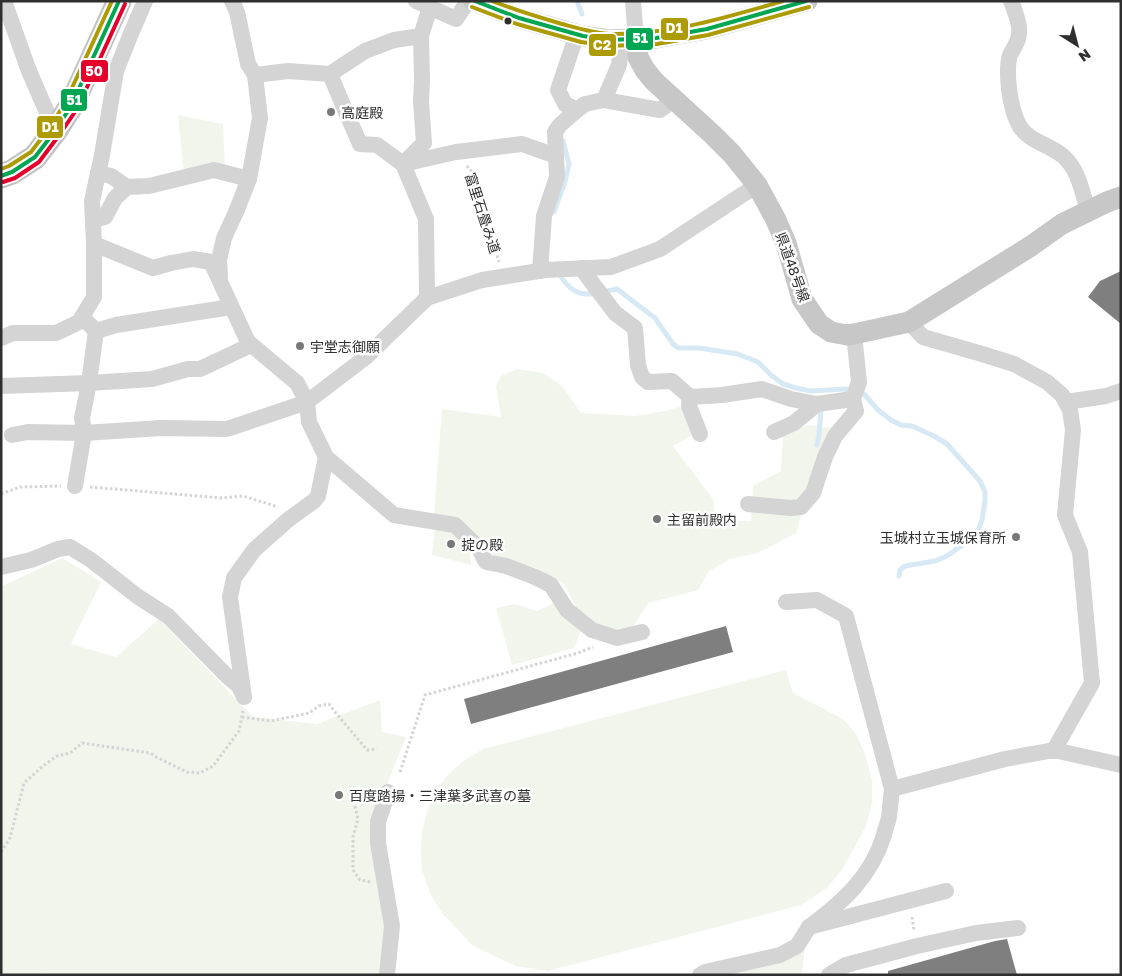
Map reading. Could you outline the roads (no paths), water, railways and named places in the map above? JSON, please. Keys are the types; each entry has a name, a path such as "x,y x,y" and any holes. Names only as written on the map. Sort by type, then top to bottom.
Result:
{"highway":[{"path":"1,176 12,172 35,157 56,131 71,106 119,1"}],"main road":[{"path":"474,1 518,18 577,34 609,40 629,40 707,29 807,1"},
{"name":"県道48号線","path":"629,40 645,70 654,81 732,154 757,185 786,243 802,298 819,324 831,332 847,335 909,322 1031,246 1062,224 1121,197"}],"street":[{"path":"4,1 29,71 56,131"},
{"path":"1,338 13,333 56,333 78,322 94,297 92,201 116,71 145,1"},
{"path":"220,282 219,260 224,238 249,179 260,118 255,75 248,64 237,12 232,1"},
{"path":"402,164 424,143 421,102 423,4 456,19 468,1"},
{"path":"603,100 629,40 632,1"},
{"path":"1011,1 1016,14 1020,35 1011,53 1008,65 1011,103 1018,124 1031,138 1055,149 1065,158 1077,173 1088,211"},
{"path":"577,34 558,90 565,104 581,107"},
{"path":"255,75 288,71 330,74 365,51 394,40 421,36"},
{"path":"330,74 360,144 377,145 402,164 426,219 427,298"},
{"path":"542,270 544,216 558,177 555,132 560,125 581,107 603,100 660,110 675,100"},
{"path":"402,164 456,152 522,144 556,156"},
{"path":"98,173 111,176 127,187 149,186 214,170 249,179"},
{"path":"12,434 28,432 84,433 161,428 227,429 307,402 366,357 427,298 482,280 504,276 542,270 611,267 660,249 757,185"},
{"path":"93,220 105,217 115,198 127,187"},
{"path":"94,244 153,268 193,259 211,262 248,342 297,383 307,402 309,422 326,458 394,515 455,525 478,547 486,562 506,566 535,576 551,585 567,610 592,630 617,638 642,632"},
{"path":"575,268 592,282 615,313 635,328 638,366 642,377 648,382 672,381 690,397 722,395 762,389 791,399 817,404"},
{"path":"96,331 116,325 231,307"},
{"path":"82,317 96,331"},
{"path":"909,322 923,337 1014,364 1047,382 1062,396 1070,410 1073,430 1065,515 1080,552 1092,682 1054,750"},
{"path":"75,486 84,433 82,418 90,383 96,331"},
{"path":"748,504 790,508 801,506 813,493 835,436 856,411 854,334"},
{"path":"1,386 152,379 188,369 200,369 251,345"},
{"path":"1066,402 1106,396 1121,391"},
{"path":"774,432 794,423 817,404 855,393"},
{"path":"690,397 689,406 700,434"},
{"path":"1,567 32,560 58,549 70,547 168,616 239,686 244,697 230,597 234,578 254,550 288,519 314,501 318,496 326,458"},
{"path":"700,975 705,972 780,955 797,946 809,927 849,894 866,874 880,847 889,818 892,789 846,616 817,600 786,602"},
{"path":"892,789 1005,759 1054,750 1121,765"},
{"path":"387,975 392,926 378,843 378,822 388,792"},
{"path":"809,927 946,891"},
{"path":"829,975 846,965 917,946 976,933 1018,928"}],"waterway":[{"path":"577,1 582,14"},
{"path":"554,212 565,182 569,164 563,141"},
{"path":"559,274 572,289 584,294 617,289 655,318 673,344 678,348 699,348 738,354 758,362 783,384 796,388 811,391 845,389 864,394 878,410 891,420 901,425 912,426 947,444 980,481 985,492 982,520 978,531 947,556 935,561 905,566 900,570 899,576"},
{"path":"817,445 821,411"}],"place":[{"name":"高庭殿","path":"331,112"},
{"name":"宇堂志御願","path":"300,346"},
{"name":"主留前殿内","path":"657,519"},
{"name":"玉城村立玉城保育所","path":"1016,537"},
{"name":"掟の殿","path":"451,544"},
{"name":"百度踏揚・三津葉多武喜の墓","path":"339,795"}]}
